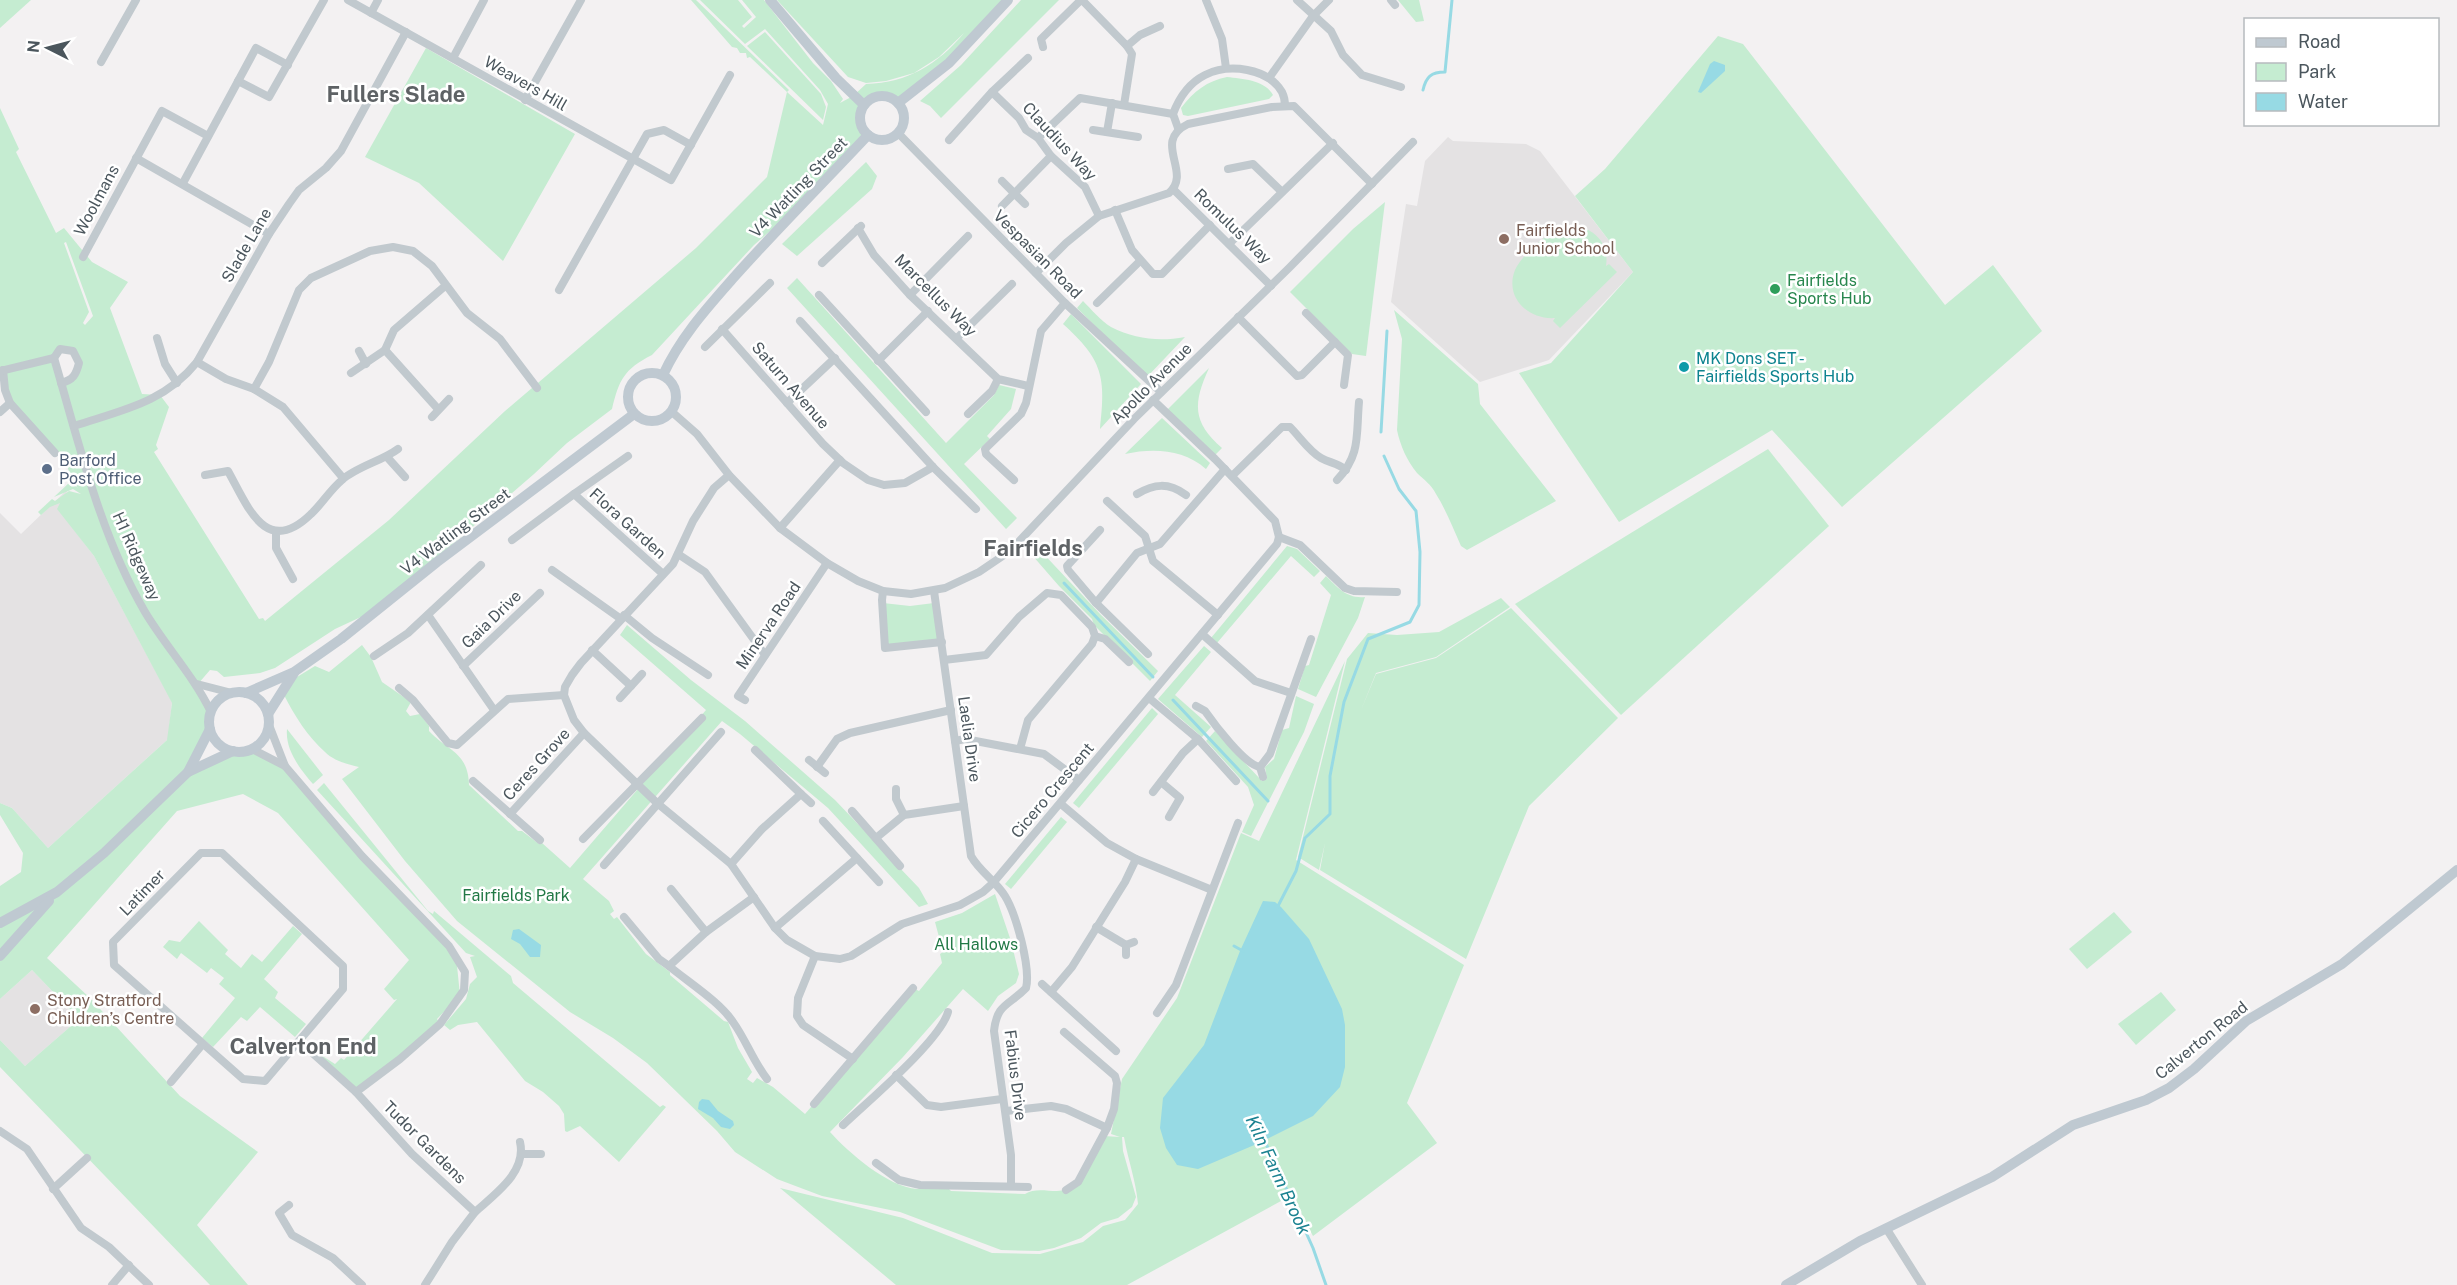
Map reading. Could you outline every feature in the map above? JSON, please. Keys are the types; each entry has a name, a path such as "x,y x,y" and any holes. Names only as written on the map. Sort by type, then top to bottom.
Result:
{"street":[{"path":"101,62 136,0"},
{"path":"238,81 269,98 324,0"},
{"name":"Weavers Hill","path":"348,0 671,180 730,75"},
{"path":"370,13 378,0"},
{"path":"453,58 484,0"},
{"path":"525,100 581,0"},
{"path":"770,0 837,78 864,105"},
{"path":"898,103 949,63 1008,0"},
{"path":"1043,47 1041,39 1081,0 1127,46 1132,54 1124,105"},
{"path":"1206,0 1222,39 1226,68"},
{"path":"1297,0 1331,31 1343,55 1362,75 1401,87"},
{"path":"1269,78 1313,16 1329,0"},
{"path":"1127,46 1140,35 1160,26"},
{"name":"Slade Lane","path":"74,426 151,401 177,383 197,362 269,234 300,190 326,168 341,151 406,32"},
{"path":"183,183 256,48 288,65"},
{"path":"949,140 992,92 1028,58"},
{"path":"1178,128 1173,114 1179,99 1191,84 1206,74 1226,68 1250,70 1269,78 1283,93 1285,106"},
{"name":"Claudius Way","path":"992,92 1019,118 1026,130 1038,138 1052,156 1085,188 1099,216"},
{"path":"882,95 898,103 904,115 904,121 898,133 887,140 874,139 868,135 860,121 864,105 870,99 882,95"},
{"path":"1038,138 1080,98 1173,114"},
{"path":"1107,132 1112,103"},
{"path":"1036,273 1066,243 1099,216 1169,193 1173,189 1177,176 1171,144 1172,136 1178,128 1188,124 1294,106 1372,183"},
{"name":"Woolmans","path":"82,257 162,111 208,136"},
{"path":"559,290 647,134 664,130 691,145"},
{"path":"1093,130 1138,137"},
{"name":"Vespasian Road","path":"898,133 1065,303 1161,392"},
{"name":"V4 Watling Street","path":"663,375 683,337 700,315 768,239 868,135"},
{"name":"Apollo Avenue","path":"672,412 697,434 729,475 780,528 827,563 858,581 883,591 911,594 945,588 979,572 1010,550 1153,400 1271,286 1413,142"},
{"path":"1229,244 1333,143"},
{"path":"1002,206 1052,156"},
{"name":"Woolmans","path":"136,158 269,234"},
{"path":"1228,169 1253,164 1282,192"},
{"path":"1002,180 1025,204"},
{"name":"Romulus Way","path":"1173,189 1271,286"},
{"path":"1115,210 1132,250 1153,274 1162,274 1210,225"},
{"name":"Marcellus Way","path":"822,263 860,227 874,255 910,295 998,379"},
{"path":"910,295 968,236"},
{"path":"254,389 269,362 299,290 311,278 370,251 393,247 413,251 432,266 467,313 500,339 537,388"},
{"path":"1097,303 1140,261"},
{"path":"705,347 770,283"},
{"path":"957,338 1012,284"},
{"path":"351,373 385,350 394,330 445,286"},
{"path":"819,295 926,412"},
{"path":"1014,480 986,454 985,449 1021,414 1026,403 1041,331 1065,303"},
{"path":"878,360 928,311"},
{"path":"1306,313 1347,356 1344,386"},
{"path":"1238,317 1297,376 1302,375 1335,342"},
{"path":"800,321 933,466 976,509"},
{"name":"Saturn Avenue","path":"722,329 840,460 868,480 884,485 905,483 933,466"},
{"path":"157,338 165,364 177,383"},
{"path":"56,453 10,403 2,371 54,358 60,349 73,351 79,363 76,374 69,381 61,383"},
{"path":"385,350 438,409"},
{"path":"359,351 366,364"},
{"name":"H1 Ridgeway","path":"54,358 92,484 117,555 145,612 197,684 211,712"},
{"path":"787,403 835,358"},
{"path":"197,362 226,379 254,389 284,407 343,478"},
{"path":"647,373 663,375 670,380 677,395 672,412 666,417 649,421 634,414 628,398 633,382 647,373"},
{"path":"968,414 992,391 998,379 1028,386"},
{"path":"432,417 449,399"},
{"path":"1153,400 1229,472 1275,521 1279,537 1300,545 1345,588 1354,591 1397,592"},
{"path":"1337,480 1355,455 1359,402"},
{"path":"0,412 10,403"},
{"name":"V4 Watling Street","path":"246,693 294,672 341,639 437,562 634,414"},
{"path":"1096,603 1137,554 1160,544 1191,499 1229,472 1282,427 1290,427 1317,455 1324,460 1336,462 1346,470"},
{"path":"205,475 233,469 262,526 276,532 291,530 310,515 343,478 387,457 398,449"},
{"name":"Flora Garden","path":"512,540 628,456"},
{"path":"387,457 405,477"},
{"path":"780,528 840,460"},
{"path":"399,688 413,700 448,743 457,745 508,699 564,695 565,687 572,675 592,650 673,564 693,521 714,488 729,475"},
{"path":"1137,494 1158,485 1172,487 1191,499"},
{"name":"Flora Garden","path":"574,494 663,574"},
{"path":"1107,501 1144,536 1153,561 1218,615"},
{"path":"1100,530 1067,566 1068,570 1096,603 1148,654"},
{"path":"276,532 276,548 293,579"},
{"name":"Cicero Crescent","path":"564,695 574,720 584,733 657,803 731,864 775,928 787,940 815,956 840,959 850,956 902,924 960,905 983,892 993,883 1277,544 1279,537"},
{"path":"678,554 705,572 765,655"},
{"name":"Minerva Road","path":"745,700 738,696 827,563"},
{"path":"374,657 408,633 481,565"},
{"path":"552,570 708,675"},
{"path":"883,591 885,648 942,642"},
{"name":"Laelia Drive","path":"934,591 971,856 976,866 993,883"},
{"name":"Gaia Drive","path":"463,666 540,593"},
{"path":"944,660 986,655 1018,617 1047,593 1061,595 1092,627 1095,636 1092,644 1028,720 1020,749"},
{"name":"Gaia Drive","path":"428,615 494,710"},
{"path":"1202,634 1255,681 1291,693"},
{"path":"1095,636 1105,639 1129,662"},
{"path":"1260,767 1270,754 1311,639"},
{"path":"592,650 631,686"},
{"name":"V4 Watling Street","path":"268,714 294,672"},
{"path":"620,698 642,674"},
{"path":"197,684 232,693 246,693 260,700 268,714 269,725 285,766 362,856 456,956 466,978 460,995 440,1024 400,1059 356,1092"},
{"path":"188,772 210,729 211,712 218,701 232,693"},
{"path":"1149,698 1198,738 1236,781"},
{"path":"1196,706 1204,711 1245,758 1260,767"},
{"path":"817,767 837,739 850,733 951,710"},
{"path":"583,839 702,717"},
{"path":"0,956 57,892 104,853 188,772 233,751 252,749 261,742 269,725"},
{"path":"210,729 218,743 233,751"},
{"path":"604,865 721,732"},
{"name":"Ceres Grove","path":"510,814 584,733"},
{"path":"1153,792 1198,738"},
{"path":"955,741 965,739 1044,754 1079,780"},
{"path":"252,749 285,766"},
{"path":"755,750 811,804"},
{"path":"809,760 825,773"},
{"path":"1260,767 1263,777"},
{"name":"Ceres Grove","path":"473,781 540,840"},
{"path":"1161,782 1180,798 1169,817"},
{"path":"896,789 896,799 904,816"},
{"path":"731,864 762,829 801,794"},
{"path":"1061,804 1107,843 1136,860 1212,890"},
{"path":"876,838 904,816 964,806"},
{"path":"852,811 900,866"},
{"path":"823,820 879,882"},
{"path":"1157,1013 1176,985 1238,823"},
{"name":"Latimer","path":"201,853 222,853 343,966 343,989 265,1081 243,1079 202,1045 114,964 114,942 201,853"},
{"path":"775,928 857,858"},
{"path":"1051,992 1072,967 1125,882 1136,860"},
{"name":"Calverton Road","path":"1786,1285 1886,1228 1992,1177 2073,1125 2145,1100 2169,1088 2194,1069 2246,1021 2342,964 2457,870"},
{"name":"Fabius Drive","path":"993,883 1005,895 1011,910 1028,980 1026,988 1019,995 1008,1000 995,1017 993,1031 1002,1100 1006,1111 1011,1155 1011,1185"},
{"path":"671,889 706,932"},
{"path":"0,923 57,892"},
{"path":"669,966 706,932 754,897"},
{"path":"624,917 659,959 724,1011 767,1079"},
{"path":"1096,927 1130,943 1126,955"},
{"path":"815,956 798,998 797,1016 803,1025 853,1059"},
{"path":"1042,984 1116,1051"},
{"path":"814,1104 913,988"},
{"path":"843,1125 896,1075 945,1023 948,1012"},
{"path":"1064,1032 1115,1076 1117,1083 1114,1109 1107,1128 1078,1182 1066,1190"},
{"name":"Tudor Gardens","path":"299,1041 356,1092 412,1154 475,1212"},
{"path":"171,1082 202,1045"},
{"path":"896,1075 927,1105 941,1107 1002,1100"},
{"path":"1006,1111 1051,1106 1066,1109 1107,1128"},
{"path":"0,1131 27,1149 81,1228 109,1247 149,1285"},
{"path":"425,1285 452,1242 475,1212 518,1168 523,1154 520,1142"},
{"path":"523,1154 541,1154"},
{"path":"53,1189 87,1158"},
{"path":"876,1163 899,1179 920,1185 1028,1187"},
{"path":"289,1205 279,1213 292,1235 333,1258 362,1285"},
{"path":"1886,1228 1922,1285"},
{"path":"112,1285 129,1266"}],"shaded area":[{"name":"Fairfields Junior School","path":"1448,137 1453,141 1526,144 1540,151 1633,272 1549,360 1480,382 1391,302 1406,204 1417,206 1425,161"},
{"path":"69,488 58,509 94,556 172,702 168,739 48,848 12,808 0,803 0,513 21,534"},
{"name":"Stony Stratford Children’s Centre","path":"32,970 79,1019 25,1066 0,1040 0,999"}],"green space":[{"path":"0,0 31,0 0,28"},
{"path":"691,0 696,0 789,90 787,92 750,57 747,58 746,53 740,53 737,48 732,47"},
{"path":"700,0 738,0 752,17 742,26 744,28 756,17 742,0 764,0 813,63 831,81 843,99 840,103 853,96 866,84 895,80 909,76 921,70 944,54 964,33 939,57 914,73 886,81 866,83 848,77 777,0 1008,0 949,63 898,103 883,96 866,101 860,115 864,132 808,198 754,245 652,355 635,365 624,376 612,409 567,443 376,610 335,629 275,668 260,673 224,677 217,671 210,670 198,684 211,712 210,729 189,772 233,751 252,749 285,766 456,956 460,995 437,1019 440,1024 356,1092 299,1041 335,1064 341,1058 344,1060 397,999 394,1000 384,989 409,960 278,813 243,794 177,811 47,958 90,998 180,1096 258,1152 197,1225 248,1285 210,1285 0,1067 0,1040 25,1066 79,1019 32,970 0,999 0,886 21,872 23,853 0,815 0,803 12,808 48,848 167,740 172,703 94,556 57,509 60,503 50,507 41,515 38,512 52,499 55,501 69,491 81,494 73,489 54,497 70,482 78,488 70,479 66,457 55,453 15,408 0,371 0,108 19,149 16,152 56,233 64,228 92,262 128,282 110,308 142,394 160,395 169,407 156,445 158,449 154,452 259,619 263,618 265,621 389,520 505,411 696,248 767,177 787,92 823,125 828,104 820,90 765,29 745,44","holes":["66,242 93,316 85,325 83,323 89,312 64,243","60,349 73,351 79,363 69,381 61,383 54,358"]},
{"path":"1021,0 1059,0 941,118 930,106 920,101 961,65"},
{"path":"1398,0 1419,0 1424,21 1416,22"},
{"path":"765,32 821,94 826,107 823,120 747,46"},
{"name":"Fairfields Sports Hub","path":"1718,36 1743,44 1945,305 1993,265 2042,331 1842,507 1772,430 1619,522 1519,373 1551,363 1633,272 1575,196 1605,169"},
{"path":"426,48 575,134 503,261 419,183 365,157"},
{"path":"1227,77 1259,83 1273,95 1269,99 1188,116 1183,115 1181,108 1196,92 1213,81"},
{"path":"866,162 877,176 872,189 797,256 782,244"},
{"path":"1385,202 1366,356 1352,354 1290,292 1353,229"},
{"path":"1566,225 1583,228 1596,236 1605,249 1606,266 1609,264 1617,272 1560,328 1553,321 1555,318 1536,315 1521,305 1513,290 1512,280 1515,270 1530,250 1552,232"},
{"path":"797,278 946,443 994,395 999,385 1016,389 1011,409 987,436 990,439 964,464 1017,518 1006,529 787,288"},
{"path":"1083,301 1107,324 1120,331 1138,337 1156,339 1185,337 1147,377 1077,308"},
{"path":"1394,310 1478,384 1480,404 1556,501 1467,550 1461,546 1434,491 1413,468 1400,441 1397,430 1402,339"},
{"path":"1071,314 1141,384 1100,429 1102,396 1099,370 1086,348 1063,324"},
{"path":"1209,368 1200,392 1198,411 1205,429 1222,448 1215,455 1167,410"},
{"path":"1162,418 1210,463 1206,469 1188,457 1178,454 1146,451 1125,454"},
{"path":"1768,449 1829,526 1621,715 1515,604"},
{"path":"1287,546 1297,549 1320,571 1314,577 1291,556 1217,643 1211,638"},
{"path":"1038,548 1158,671 1150,681 1094,625 1092,619 1032,555"},
{"path":"1326,576 1348,594 1365,597 1358,618 1316,697 1298,689 1305,666 1309,665 1331,595 1320,583"},
{"path":"1501,598 1510,607 1436,657 1376,673 1361,710 1376,674 1436,658 1511,608 1618,718 1529,806 1466,959 1320,870 1325,843 1319,870 1298,857 1347,659 1368,633 1397,635 1439,632"},
{"path":"883,603 910,606 934,603 939,641 888,646"},
{"path":"627,625 691,680 745,721 835,800 919,888 928,904 919,907 828,808 722,721 583,879 609,901 614,911 610,914 614,919 617,917 646,954 728,1022 738,1048 752,1072 747,1079 753,1083 757,1078 773,1087 805,1114 913,988 919,991 942,963 940,954 943,952 935,922 962,913 995,894 1011,941 1019,974 1016,983 998,996 988,1011 963,989 903,1057 830,1132 858,1159 894,1182 917,1189 946,1186 951,1191 1025,1194 1036,1190 1066,1189 1073,1185 1086,1170 1104,1136 1120,1137 1111,1134 1122,1079 1177,998 1241,833 1259,841 1345,661 1296,860 1464,965 1407,1103 1437,1143 1313,1236 1292,1195 1127,1285 896,1285 780,1188 903,1218 992,1253 1040,1254 1083,1242 1103,1226 1125,1220 1138,1204 1124,1137 1122,1137 1123,1151 1136,1197 1132,1207 1118,1218 1101,1223 1081,1238 1039,1251 1001,1250 900,1212 822,1196 777,1179 735,1152 717,1131 647,1063 613,1038 570,1012 457,921 405,861 342,779 359,767 337,760 319,746 302,725 284,695 297,677 315,666 329,672 362,645 371,657 382,682 411,702 406,711 410,716 420,714 429,726 429,731 461,759 468,774 469,785 518,831 522,831 539,844 542,843 570,868 706,710 620,635"},
{"path":"1204,646 1211,652 1175,695 1211,727 1202,737 1158,699"},
{"path":"1296,696 1314,704 1304,732 1251,836 1242,832 1254,805 1248,787 1206,741 1215,731 1262,781 1267,779 1265,767 1274,759 1282,730 1289,728"},
{"path":"1152,708 1158,714 1079,808 1073,803"},
{"path":"287,729 323,775 313,784 291,752"},
{"path":"324,783 428,911 433,914 434,911 511,976 513,983 660,1107 663,1105 666,1107 619,1162 580,1126 565,1131 564,1114 559,1106 543,1092 525,1081 477,1022 458,1025 450,1030 444,1025 466,999 470,984 477,977 470,957 475,956 466,953 317,790"},
{"path":"1061,817 1067,822 1011,889 1005,884"},
{"path":"2114,912 2132,932 2087,969 2069,949"},
{"path":"199,921 228,950 225,954 241,968 252,954 262,962 293,926 302,934 264,979 278,992 275,998 306,1024 295,1037 260,1007 247,1021 241,1017 213,1047 202,1038 235,998 219,984 224,978 211,968 207,973 181,953 177,959 163,947 169,940 180,942"},
{"path":"2161,992 2176,1010 2136,1045 2118,1024"}],"water":[{"path":"1714,61 1725,65 1725,71 1701,93 1698,92 1710,64"},
{"path":"1263,901 1275,902 1309,939 1342,1009 1345,1025 1345,1067 1340,1087 1313,1116 1259,1143 1198,1169 1177,1165 1166,1148 1160,1128 1163,1098 1204,1045 1240,951"},
{"path":"519,929 541,945 540,957 530,957 520,944 511,939 513,930"},
{"path":"702,1099 709,1100 718,1111 733,1121 734,1125 730,1129 721,1127 713,1118 698,1109"}],"waterway":[{"name":"Kiln Farm Brook","path":"1423,90 1430,76 1445,72 1452,0"},
{"name":"Kiln Farm Brook","path":"1381,432 1387,331"},
{"name":"Kiln Farm Brook","path":"1277,908 1296,871 1305,838 1330,814 1330,776 1344,702 1368,639 1410,622 1419,605 1420,552 1416,511 1399,489 1384,456"},
{"path":"1064,583 1153,677"},
{"path":"1173,700 1268,801"},
{"path":"1234,946 1243,951"},
{"name":"Kiln Farm Brook","path":"1264,1139 1313,1248 1326,1285"}],"place":[{"name":"Fairfields Junior School","path":"1504,239"},
{"name":"Fairfields Sports Hub","path":"1775,289"},
{"name":"MK Dons SET - Fairfields Sports Hub","path":"1684,367"},
{"name":"Barford Post Office","path":"47,469"},
{"name":"Stony Stratford Children’s Centre","path":"35,1009"}],"district":[{"name":"Fullers Slade","path":"396,94"},
{"name":"Fairfields","path":"1033,548"},
{"name":"Calverton End","path":"303,1046"}],"park label":[{"name":"Fairfields Park","path":"516,895"},
{"name":"All Hallows","path":"976,944"}]}
